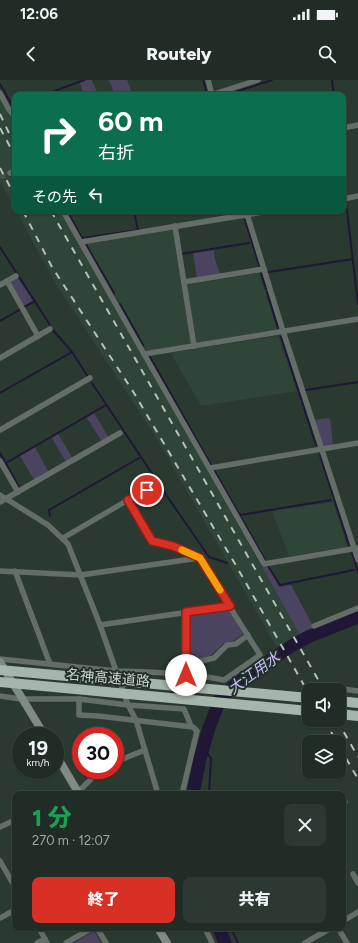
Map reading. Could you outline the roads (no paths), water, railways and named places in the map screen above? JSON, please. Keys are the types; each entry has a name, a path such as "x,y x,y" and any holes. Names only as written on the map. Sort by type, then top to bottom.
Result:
{"highway":[{"name":"名神高速道路","path":"0,670 302,697"},
{"name":"名神高速道路","path":"0,682 302,710"},
{"path":"346,702 358,703"},
{"path":"346,715 358,716"}],"main road":[{"path":"0,662 39,727"},
{"path":"64,769 76,791"},
{"path":"160,931 167,943"}],"street":[{"path":"208,80 211,92"},
{"path":"221,92 258,80"},
{"path":"0,93 12,113"},
{"path":"346,127 358,125"},
{"path":"346,198 358,196"},
{"path":"65,214 264,564 356,548"},
{"path":"81,242 241,214"},
{"path":"247,214 283,331 356,548 358,560"},
{"path":"175,226 194,346"},
{"path":"184,282 264,269"},
{"path":"0,285 16,276"},
{"path":"7,281 38,336"},
{"path":"144,354 358,319"},
{"path":"0,358 50,329"},
{"path":"0,430 90,378"},
{"path":"0,502 120,433"},
{"path":"210,468 358,443"},
{"path":"0,461 18,492"},
{"path":"63,538 157,484"},
{"path":"0,495 48,525 68,544 100,625 128,705 136,720 157,791"},
{"path":"0,659 116,671 196,675 224,680 260,656 200,558 173,546 152,541 128,500"},
{"path":"0,570 81,575 200,558"},
{"path":"15,571 50,664"},
{"path":"100,625 230,606"},
{"path":"314,626 358,608"},
{"path":"186,612 186,675"},
{"path":"196,675 201,661 214,658 227,645 236,644 248,635"},
{"path":"346,689 358,691"},
{"path":"0,696 22,699 79,699 128,705 184,709 191,726 197,731 183,791"},
{"path":"79,699 79,715 191,726"},
{"path":"124,758 145,750"},
{"path":"79,791 91,779"},
{"path":"0,827 12,821"},
{"path":"0,861 12,877"},
{"path":"353,874 358,883"},
{"path":"0,918 12,912"},
{"path":"346,919 358,912"},
{"path":"37,943 46,941 41,931"},
{"path":"66,943 87,931"},
{"path":"99,931 106,943"},
{"path":"206,931 212,943"},
{"path":"305,943 326,931"},
{"path":"340,931 347,943"}],"waterway":[{"path":"52,92 84,80"},
{"path":"203,80 207,92"},
{"path":"235,92 272,80"},
{"path":"332,80 334,92"},
{"path":"0,84 12,106"},
{"path":"346,202 358,304"},
{"path":"69,214 82,238"},
{"path":"83,238 138,230 135,214"},
{"path":"245,220 260,268"},
{"path":"181,254 249,243"},
{"path":"86,245 114,293"},
{"path":"0,247 50,325"},
{"path":"269,272 353,259"},
{"path":"261,273 266,289"},
{"path":"267,292 278,328"},
{"path":"24,307 35,301"},
{"path":"120,304 143,345"},
{"path":"0,321 21,309"},
{"path":"53,330 72,352 88,377"},
{"path":"281,337 316,445"},
{"path":"0,393 72,352"},
{"path":"150,357 211,465"},
{"path":"306,390 358,382"},
{"path":"92,383 157,481"},
{"path":"6,463 106,405"},
{"path":"0,453 19,487"},
{"path":"320,455 349,545"},
{"path":"50,516 49,510 139,458"},
{"path":"214,470 265,560"},
{"path":"160,486 209,557 227,563"},
{"path":"240,515 331,500"},
{"path":"352,553 358,572"},
{"path":"268,566 280,585 354,570"},
{"name":"大江用水","path":"194,791 200,759 209,728 221,697 246,677 293,645 310,636 358,617"},
{"path":"203,749 211,758 209,791"},
{"name":"大江用水","path":"220,931 225,943"},
{"path":"232,931 238,943"}],"tunnel":[{"path":"0,177 10,173"}],"railway":[{"path":"0,114 12,140"},
{"path":"0,128 12,150"},
{"path":"0,168 12,190"},
{"path":"25,214 52,267 134,393 238,569 303,683"},
{"path":"53,214 320,683"},
{"path":"328,727 333,735"},
{"path":"341,727 358,757"},
{"path":"346,758 358,779"}]}
